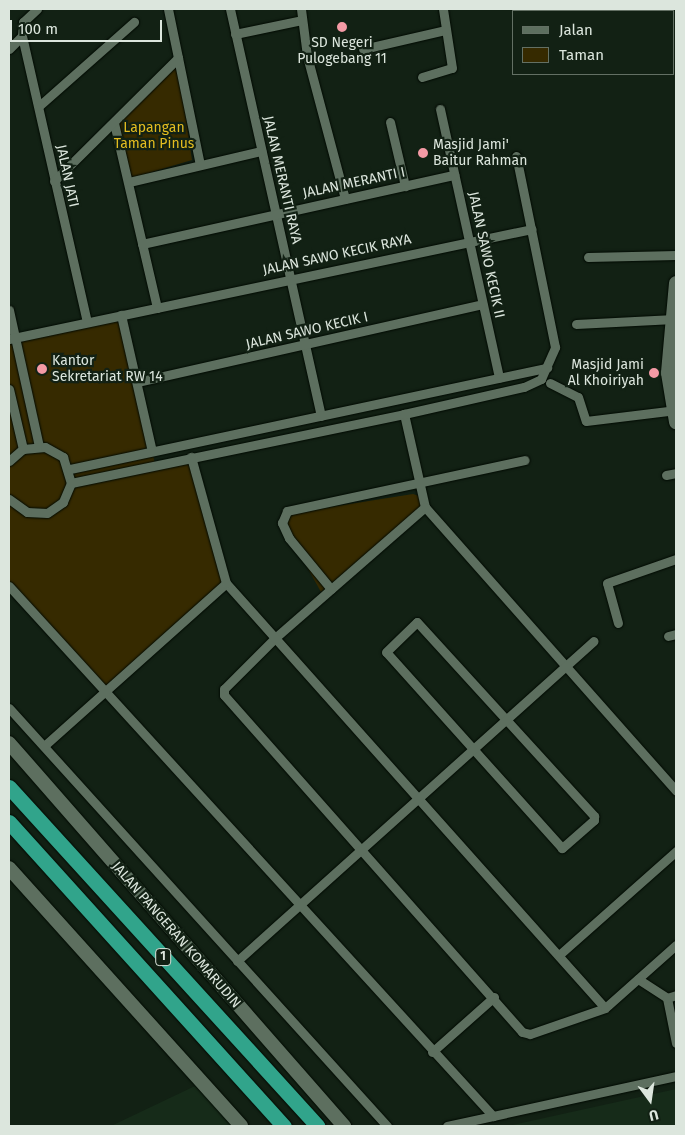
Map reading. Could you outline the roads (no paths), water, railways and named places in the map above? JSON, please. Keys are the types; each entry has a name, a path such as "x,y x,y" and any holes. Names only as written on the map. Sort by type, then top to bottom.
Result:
{"highway":[{"name":"1","path":"9,787 317,1126"},
{"name":"1","path":"9,822 284,1126"}],"street":[{"name":"JALAN JATI","path":"37,9 23,22 22,36 87,322"},
{"path":"168,9 200,165"},
{"name":"JALAN MERANTI RAYA","path":"230,9 321,416"},
{"path":"301,9 324,125 332,136 345,198"},
{"path":"422,77 451,70 443,9"},
{"path":"235,34 302,20"},
{"path":"39,106 134,22"},
{"path":"363,49 445,30"},
{"path":"9,49 22,36"},
{"path":"54,181 178,58"},
{"name":"JALAN SAWO KECIK II","path":"440,109 499,378"},
{"path":"390,122 405,186"},
{"path":"114,123 157,308"},
{"path":"129,182 261,151"},
{"path":"71,483 404,414 532,385 547,368 555,347 516,156"},
{"name":"JALAN MERANTI I","path":"142,244 275,213 454,175"},
{"name":"JALAN SAWO KECIK RAYA","path":"12,338 532,229"},
{"path":"588,258 676,255"},
{"path":"550,382 578,397 586,421 675,414 668,373 676,284"},
{"name":"JALAN SAWO KECIK I","path":"137,382 305,346 482,304"},
{"path":"9,310 12,338 39,446"},
{"path":"122,315 152,451"},
{"path":"576,324 674,319"},
{"path":"70,469 547,368"},
{"path":"9,388 23,449"},
{"path":"366,406 370,420"},
{"path":"404,414 418,484 425,507 676,791"},
{"path":"260,428 263,442"},
{"path":"9,461 23,449 39,446 58,452 70,469 71,483 67,496 52,510 34,514 16,507 9,498"},
{"path":"191,457 226,583 605,1008"},
{"path":"331,588 289,538 282,523 285,512 525,460"},
{"path":"666,475 676,473"},
{"path":"9,514 16,507"},
{"path":"425,507 275,638 224,689 224,695 494,998 522,1032 530,1034 605,1008 676,945"},
{"path":"618,623 608,584 676,559"},
{"path":"44,746 106,688 226,583"},
{"path":"9,586 106,688 298,906 493,1116"},
{"path":"420,621 594,820 560,848 474,749 386,648 420,621"},
{"path":"237,961 594,642"},
{"path":"9,708 386,1126"},
{"name":"JALAN PANGERAN KOMARUDIN","path":"9,742 344,1126"},
{"path":"559,956 676,852"},
{"path":"9,868 241,1126"},
{"path":"638,979 666,998 676,1043"},
{"path":"666,998 676,995"},
{"path":"432,1052 494,998"},
{"path":"447,1126 676,1076"}],"place":[{"name":"SD Negeri Pulogebang 11","path":"342,27"},
{"name":"Masjid Jami' Baitur Rahman","path":"423,153"},
{"name":"Kantor Sekretariat RW 14","path":"42,369"},
{"name":"Masjid Jami Al Khoiriyah","path":"654,373"}],"park label":[{"name":"Lapangan Taman Pinus","path":"154,136"}]}
